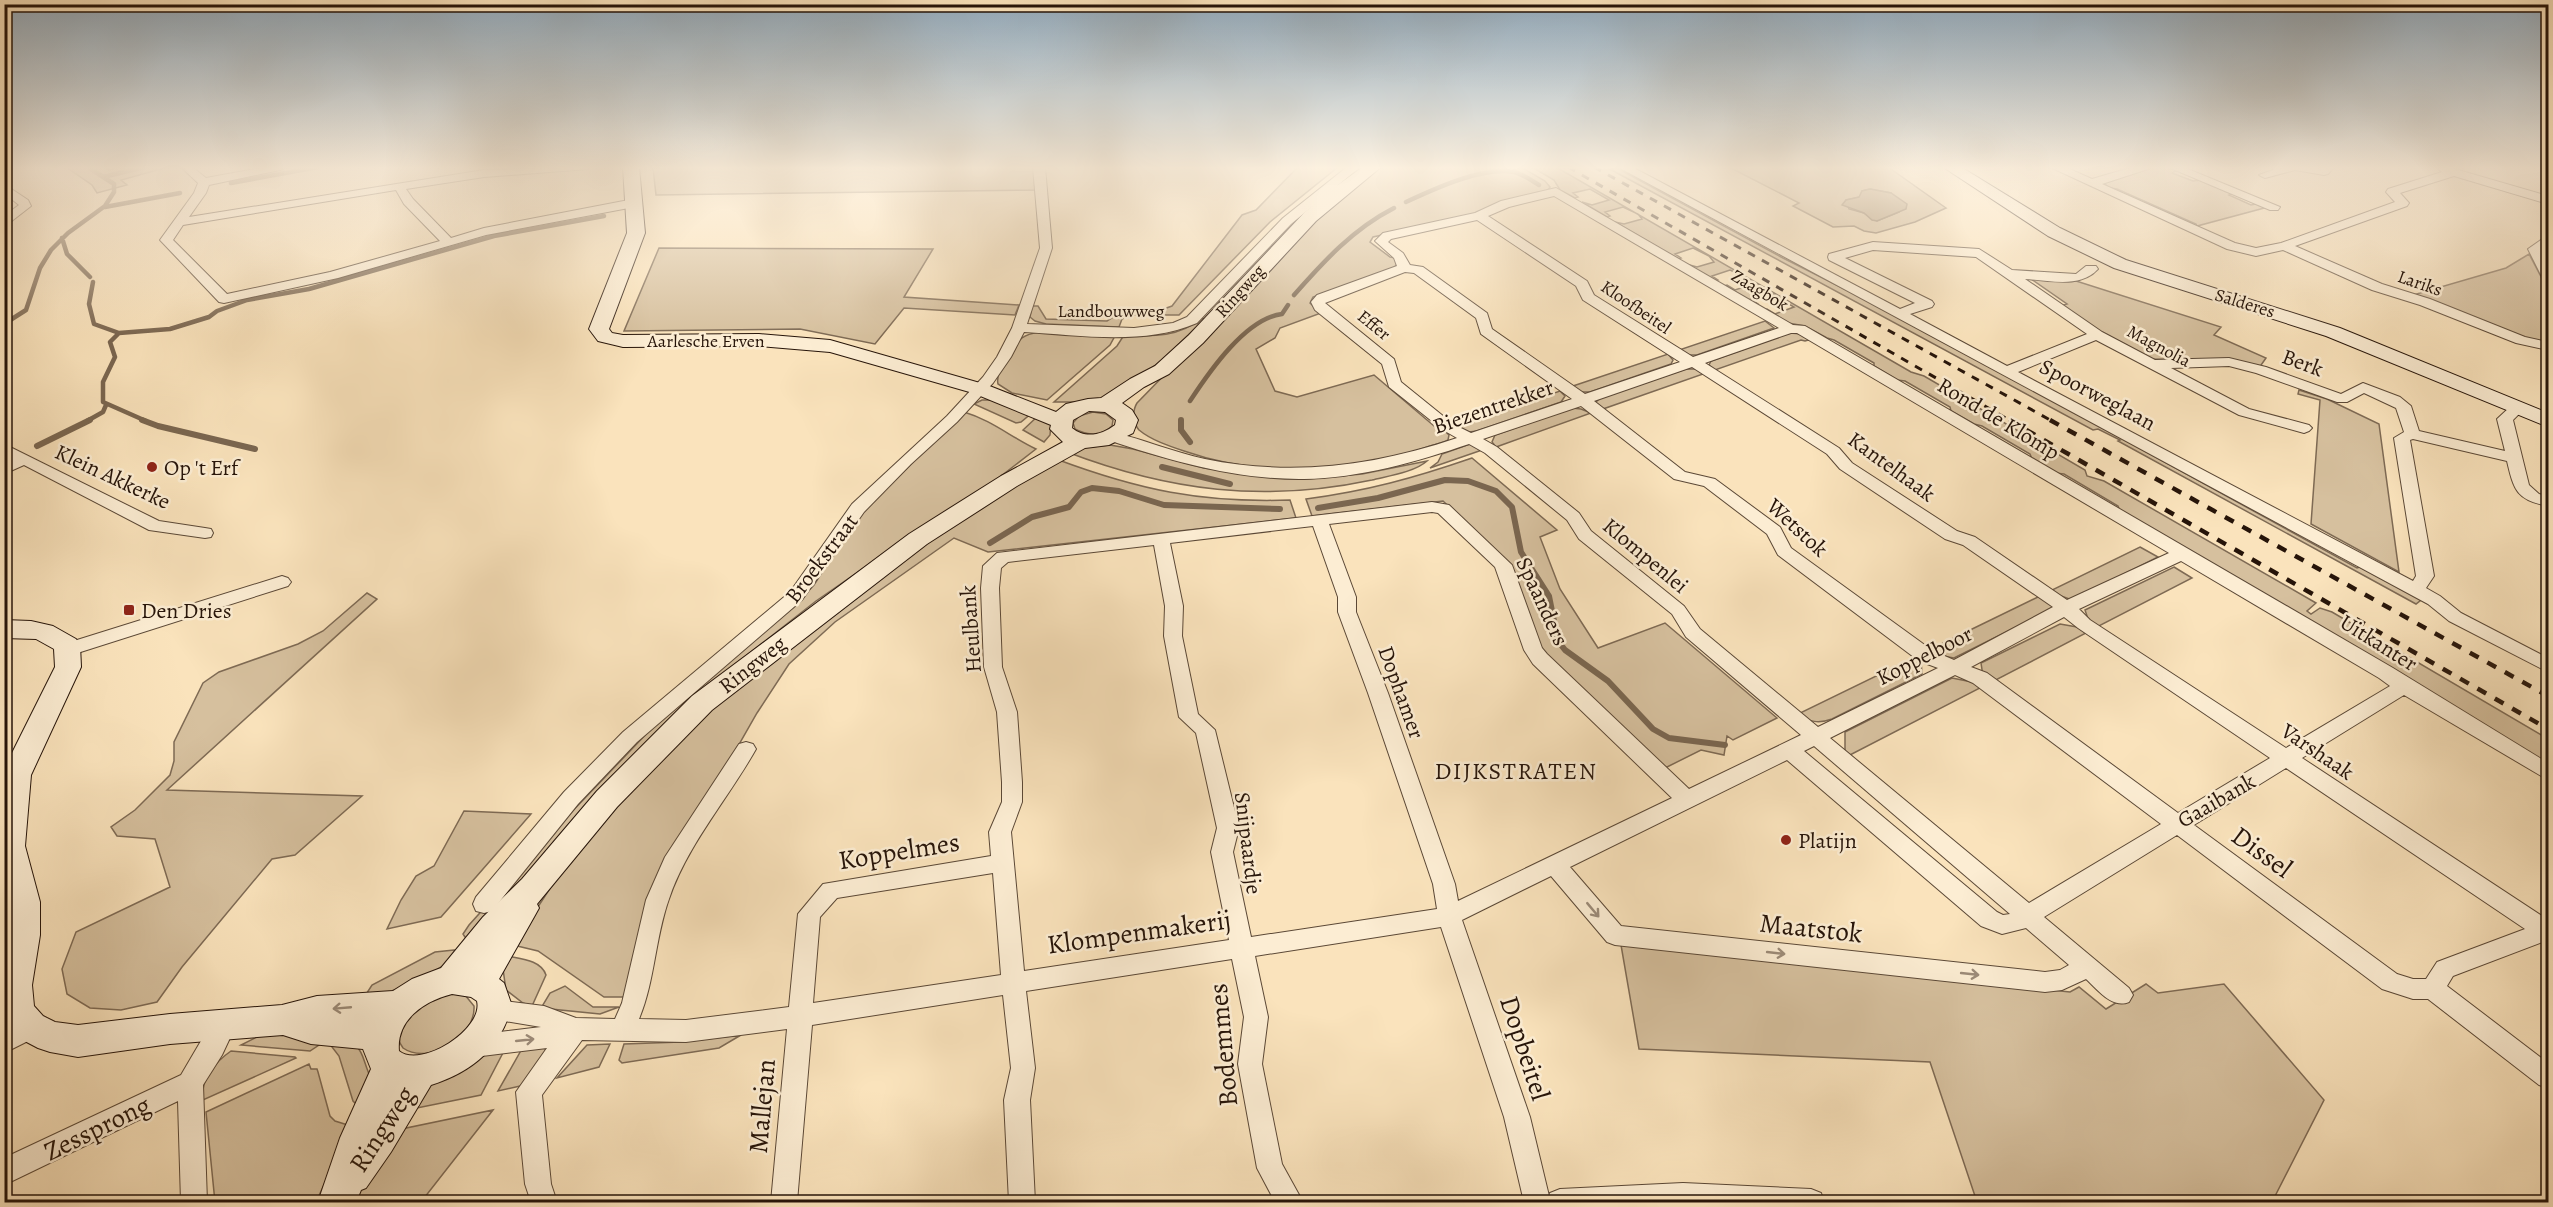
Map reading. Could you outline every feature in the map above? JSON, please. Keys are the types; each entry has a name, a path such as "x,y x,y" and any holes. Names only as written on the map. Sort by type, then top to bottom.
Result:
{"street":[{"path":"176,223 166,240 224,298 333,275 447,241 527,223"},
{"path":"430,223 447,241"},
{"name":"Aarlesche Erven","path":"635,223 636,234 599,329 605,336 623,341 759,340 830,346 867,354 902,367 990,392"},
{"name":"Broekstraat","path":"484,904 571,798 630,737 796,596 858,508 905,461 952,419 990,392 1019,328 1046,248 1044,223"},
{"name":"Landbouwweg","path":"1019,328 1149,332 1183,326 1192,320 1285,223"},
{"name":"Ringweg","path":"1117,421 1151,387 1162,370 1196,339 1304,223"},
{"path":"1404,268 1403,260 1382,244 1382,238 1447,223"},
{"name":"Kloofbeitel","path":"1490,223 1582,284 1588,297 1691,362"},
{"name":"Zaagbok","path":"1613,223 1790,328"},
{"name":"Spoorweglaan","path":"1731,223 2416,591 2455,616 2548,666"},
{"name":"Salderes","path":"2039,223 2091,253 2332,332 2548,422"},
{"path":"2180,223 2230,246 2256,252 2284,246 2347,223"},
{"path":"2548,239 2534,249 2548,275"},
{"name":"Magnolia","path":"1901,314 1928,304 1834,257 1874,246 1979,253 2097,335 2244,412 2304,428"},
{"name":"Lariks","path":"2284,246 2377,288 2425,303 2521,340 2548,346"},
{"name":"Wetstok","path":"1404,268 1418,270 1482,316 1486,331 1582,399 1680,476 1709,482 1774,531 1784,551 1926,656 1954,668"},
{"name":"Effer","path":"1404,268 1322,298 1318,302 1320,307 1389,362 1394,384 1448,427 1470,438"},
{"path":"2009,274 2079,278 2091,268"},
{"name":"Biezentrekker","path":"1117,421 1160,453 1202,463 1261,473 1339,472 1402,461 1790,328"},
{"name":"Rond de Klomp","path":"1790,328 1808,332 2183,553"},
{"path":"2007,371 2097,335"},
{"name":"Kantelhaak","path":"1691,362 1712,372 1824,445 1833,451 1846,466 1951,535 1969,541 2066,608"},
{"name":"Berk","path":"2152,364 2229,362 2260,370 2342,399 2363,387 2395,400 2403,406 2412,434"},
{"path":"990,392 1102,440 1117,421 1088,405 1070,426"},
{"path":"2516,409 2505,419 2521,487 2533,497 2548,501"},
{"name":"Ringweg","path":"475,991 533,888 607,800 702,703 909,545 1008,481 1070,426"},
{"path":"2416,591 2425,576 2402,438 2412,434 2514,458"},
{"name":"Klompenlei","path":"1470,438 1491,450 1573,517 1584,535 1678,610 1693,633 1816,736"},
{"name":"Klein Akkerke","path":"4,449 155,526 205,533"},
{"path":"4,470 25,459"},
{"name":"Spaanders","path":"1319,520 1432,507 1443,509 1503,565 1533,650 1540,659 1687,800"},
{"name":"Heulbank","path":"1022,1203 1017,1100 1023,1068 1000,832 1012,802 1012,782 1007,712 993,667 990,588 992,566 1003,557 1319,520"},
{"name":"Dophamer","path":"1319,520 1347,597 1347,612 1373,685 1378,693 1444,884 1449,916"},
{"name":"Snijpaardje","path":"1161,539 1174,606 1173,636 1189,717 1205,730 1228,828 1222,852 1242,948"},
{"name":"Koppelboor","path":"1687,800 1954,668 2066,608 2183,553"},
{"name":"Uitkanter","path":"2183,553 2548,772"},
{"path":"68,650 282,582"},
{"name":"Varshaak","path":"2066,608 2084,624 2548,930"},
{"path":"4,630 32,629 48,632 67,645 68,650 68,667 10,776 10,846 24,902 24,935 15,985 18,1035 78,1041 282,1020 326,1010 400,1005"},
{"name":"Dissel","path":"1954,668 1980,678 2390,982 2413,989 2433,990"},
{"name":"Gaaibank","path":"1789,750 1989,919 2006,925 2287,759 2404,686"},
{"path":"1816,736 2121,995"},
{"path":"622,1031 634,1003 657,900 676,857 746,749"},
{"name":"Klompenmakerij","path":"474,1047 543,1038 576,1029 686,1031 801,1016 1449,916 1556,866 1687,800"},
{"name":"Koppelmes","path":"801,1016 809,914 831,890 1002,863"},
{"name":"Maatstok","path":"1556,866 1615,935 2045,982 2067,979 2087,966"},
{"name":"Dopbeitel","path":"1449,916 1517,1117 1537,1203"},
{"path":"2548,930 2445,969 2433,990 2548,1077"},
{"name":"Bodemmes","path":"1242,948 1256,1017 1250,1064 1270,1168 1290,1203"},
{"path":"282,1020 397,1058 442,1066 474,1047 488,1029 475,991 425,988 400,1005 388,1020 397,1058"},
{"name":"Klompenmakerij","path":"475,991 576,1029"},
{"name":"Mallejan","path":"784,1203 801,1016"},
{"path":"195,1203 190,1083 224,1025"},
{"path":"544,1203 538,1184 529,1092 576,1029"},
{"name":"Ringweg","path":"341,1194 378,1140 397,1058"},
{"name":"Zessprong","path":"4,1172 190,1083"},
{"path":"1560,1203 1683,1196 1811,1203"}],"shaded area":[{"path":"1236,223 1269,223 1179,315 1130,315 1122,319 1119,327 1046,324 1030,317 1032,306 1038,306 1046,319 1107,321 1121,312 1158,311 1172,306"},
{"path":"1313,223 1436,223 1373,237 1370,242 1390,257 1396,258 1397,264 1394,268 1313,297 1310,303 1321,313 1280,328 1275,338 1256,349 1275,391 1297,397 1374,375 1440,431 1444,430 1449,435 1448,440 1368,463 1306,469 1275,469 1213,460 1166,445 1139,430 1134,417 1137,403"},
{"path":"1617,223 1653,223 1788,301 1770,293 1751,299 1758,304 1755,305 1724,286 1727,285 1735,290 1753,284 1746,279 1748,278 1730,270 1712,276 1718,280 1715,281 1686,264 1697,267 1714,262 1709,256 1693,248 1675,254 1681,258 1678,259"},
{"path":"1710,223 1719,223 1916,325 2357,568 2360,567 2421,600 2416,604 2118,441 2120,440 2098,429 2093,430"},
{"path":"1826,223 1910,223 1876,233 1854,226 1833,227"},
{"path":"659,248 933,249 904,297 1019,305 1015,315 904,308 875,344 800,329 624,331"},
{"path":"2529,254 2548,290 2548,344 2521,337 2413,295 2506,268"},
{"path":"2023,276 2073,280 2221,327 2214,335 2266,358 2259,368 2214,360 2148,359 2101,336 2060,306 2067,304 2031,279 2022,280"},
{"path":"1788,301 1911,372 1924,376 2085,470 2087,476 2104,481 2316,603 2307,611 2311,614 2320,608 2332,612 2548,739 2548,766 2120,511 2118,506 2064,474 2055,473 2032,459 2030,454 1951,411 1950,407 1905,381 1897,380 1874,366 1874,363 1834,340 1805,326 1788,323 1764,310 1767,309 1775,314 1794,307 1787,303"},
{"path":"1201,318 1205,319 1162,360 1140,377 1103,399 1054,402 1117,346 1124,335 1174,332 1193,325"},
{"path":"1765,321 1774,328 1697,355 1685,355 1676,351"},
{"path":"1040,332 1116,334 1110,345 1047,400 1012,393 998,384 1002,366 1018,342 1030,334"},
{"path":"1790,333 1802,334 1812,339 1801,340 1715,370 1709,365 1711,361"},
{"path":"1668,354 1673,360 1671,364 1590,392 1578,392 1570,387"},
{"path":"1686,369 1697,369 1706,373 1600,410 1595,403 1600,398"},
{"path":"2299,390 2327,399 2379,424 2399,572 2311,524 2320,400 2298,394"},
{"path":"1560,391 1565,396 1561,402 1477,431 1469,432 1454,427"},
{"path":"982,400 992,400 1033,412 1021,422 1016,423 974,404"},
{"path":"1572,408 1591,413 1496,447 1492,442 1495,435"},
{"path":"964,412 983,419 1036,449 992,483 942,514 816,601 723,674 474,940 465,937 463,934 469,925 562,822 652,728 798,602 814,585 858,516"},
{"path":"1093,412 1106,414 1113,420 1112,426 1103,432 1094,434 1075,429 1073,423 1079,416"},
{"path":"1039,415 1051,424 1050,435 1044,442 1023,430"},
{"path":"1470,444 1485,449 1430,468 1438,462 1442,454"},
{"path":"1110,445 1204,468 1280,478 1308,479 1362,474 1427,461 1409,471 1372,480 1293,491 1255,492 1180,484 1142,476 1067,452 1080,448"},
{"path":"1472,458 1557,530 1540,537 1560,589 1598,648 1665,623 1777,718 1733,740 1727,736 1724,755 1701,750 1665,768 1541,649 1507,562 1443,501 1312,516 1306,499 1390,483"},
{"path":"1056,459 1115,479 1199,497 1290,500 1296,518 988,552 954,538 835,622 789,664 757,713 709,797 627,997 604,997 538,951 513,945 562,870 616,804 706,713 798,636 974,509"},
{"path":"2140,547 2158,557 2072,600 2052,590"},
{"path":"2174,567 2192,578 2097,627 2089,622 2085,610"},
{"path":"367,593 377,599 167,790 362,796 295,855 272,859 182,967 157,1002 121,1010 90,1008 67,994 62,969 76,932 170,887 155,839 117,836 111,827 135,810 170,775 174,761 174,742 203,683 219,672 298,644 323,631"},
{"path":"2042,595 2054,608 1954,658 1931,654 1927,651"},
{"path":"2060,624 2077,627 2086,633 1992,682 1983,676 1981,663"},
{"path":"1913,658 1921,660 1922,674 1832,719 1814,721 1798,714"},
{"path":"1952,678 1972,682 1980,688 1848,756 1845,752 1845,732"},
{"path":"464,811 531,814 441,917 387,929 416,876 434,866"},
{"path":"1621,945 2070,992 2079,987 2106,1009 2146,984 2158,993 2224,984 2324,1100 2272,1202 1977,1202 1930,1062 1639,1049"},
{"path":"464,951 416,981 363,999 372,985 435,952"},
{"path":"507,956 535,963 546,975 532,1006 523,1003 506,990 503,969"},
{"path":"565,986 593,1007 619,1007 600,1014 541,1008 550,993"},
{"path":"447,993 465,995 474,1006 473,1017 459,1038 437,1051 414,1053 403,1048 398,1040 409,1013"},
{"path":"279,1033 319,1045 310,1051 241,1045 259,1036"},
{"path":"741,1035 719,1048 622,1063 619,1060 624,1044 681,1042"},
{"path":"338,1038 353,1044 360,1050 369,1074 356,1104 353,1101 339,1056 332,1047"},
{"path":"610,1044 599,1067 557,1078 587,1045"},
{"path":"555,1046 529,1084 498,1091 523,1047"},
{"path":"505,1049 481,1095 412,1109 423,1088 479,1057"},
{"path":"231,1051 296,1058 203,1100 204,1085 210,1072 219,1060"},
{"path":"309,1064 311,1069 317,1069 330,1116 335,1121 351,1126 316,1202 215,1202 206,1112"},
{"path":"493,1110 421,1202 351,1202 392,1131"}],"waterway":[{"path":"62,239 81,223"},
{"path":"119,333 170,329 209,317 217,311 247,300 309,289 494,236 564,223"},
{"path":"1294,295 1328,258 1369,223"},
{"path":"4,324 26,310 40,268 51,250 62,239"},
{"path":"62,239 67,254 90,277"},
{"path":"93,282 89,304 94,324 119,333"},
{"path":"1190,401 1218,362 1242,336 1255,325 1282,314 1288,305"},
{"path":"119,333 110,342 115,357 103,382 103,402 146,421"},
{"path":"87,421 103,412 106,405"},
{"path":"37,446 90,420"},
{"path":"142,420 158,426 255,449"},
{"path":"1181,420 1181,430 1190,442"},
{"path":"1162,467 1230,484"},
{"path":"1318,508 1378,498 1445,480 1468,481 1496,491 1512,507 1521,552 1549,596 1558,641 1565,650 1608,681 1653,729 1669,738 1725,745"},
{"path":"990,543 1032,517 1069,507 1081,492 1092,488 1119,491 1164,505 1280,509"}],"railway":[{"path":"1666,223 2011,421"},
{"path":"1696,223 2052,421"},
{"path":"2009,420 2548,729"},
{"path":"2050,420 2548,696"}],"place":[{"name":"Op 't Erf","path":"152,467"},
{"name":"Den Dries","path":"129,610"},
{"name":"Platijn","path":"1786,840"}],"district":[{"name":"DIJKSTRATEN","path":"1516,771"}]}
